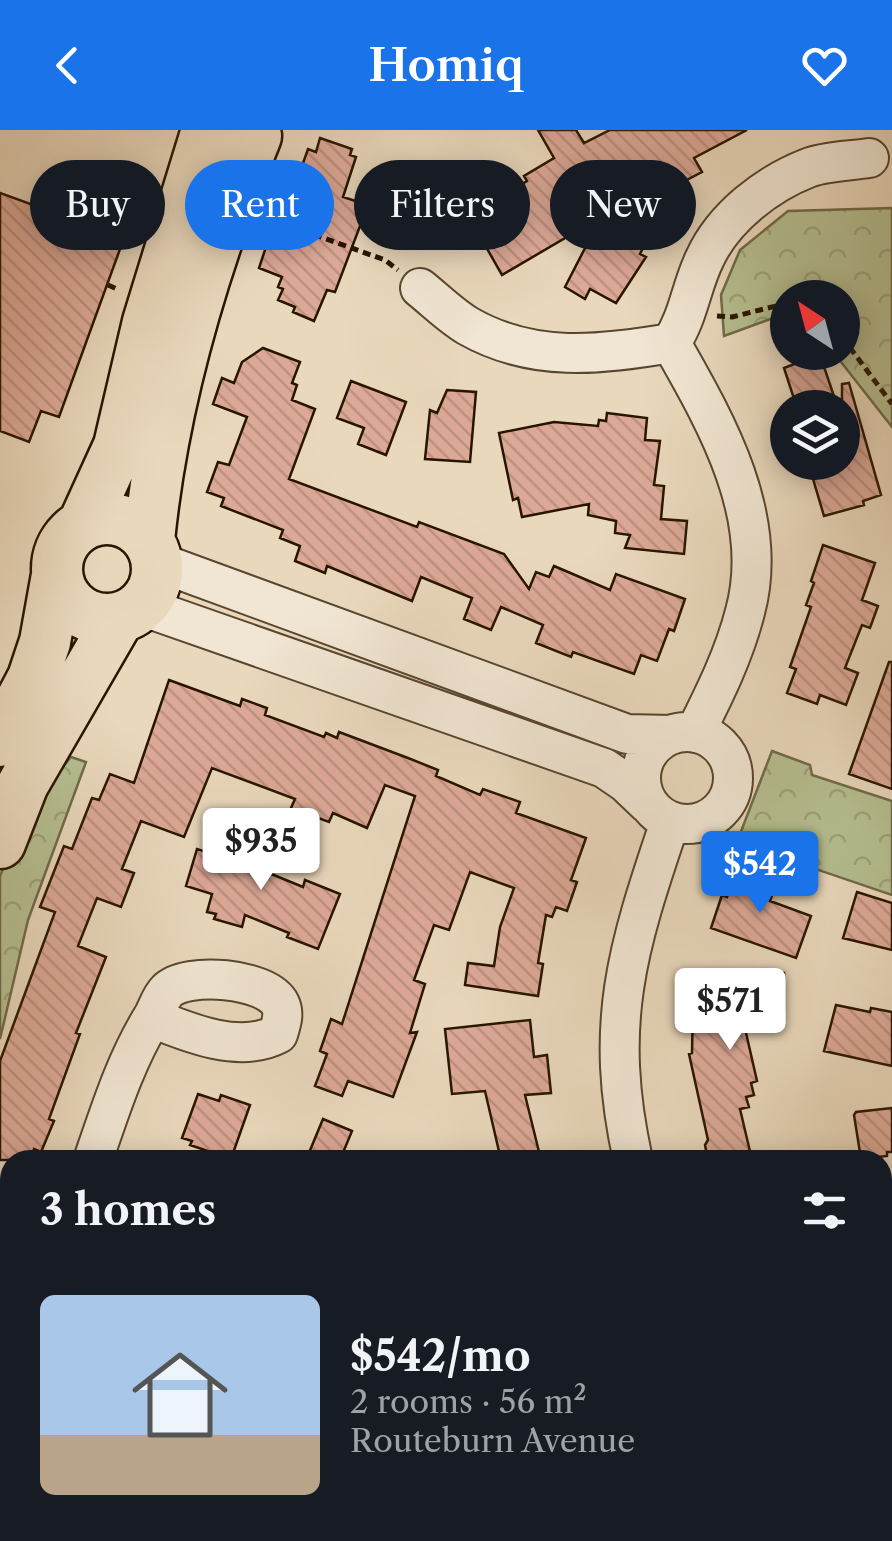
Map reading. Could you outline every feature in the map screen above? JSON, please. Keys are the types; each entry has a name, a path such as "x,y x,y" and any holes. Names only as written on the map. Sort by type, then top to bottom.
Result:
{"main road":[{"path":"84,525 119,446 148,322 207,130"},
{"path":"0,843 23,784 142,582 189,322 230,200 246,132"},
{"path":"0,741 33,678 45,642 58,558 65,542 84,525 99,519 131,524 142,582"},
{"path":"58,575 62,590 78,610 93,617 142,582"}],"street":[{"path":"631,1150 618,1064 622,986 659,813 642,789 643,764 656,744 683,734 725,672 747,608 751,560 748,520 738,479 704,404 680,328 705,258 730,221 766,189 810,167 869,158"},
{"path":"420,288 464,324 500,342 534,352 604,354 680,328"},
{"path":"142,582 312,619 626,734 683,734 716,742 733,773 730,796 716,815 694,824 659,813 626,782 604,768 295,660 142,582"},
{"path":"295,660 312,619"},
{"path":"450,714 466,675"},
{"path":"96,1150 138,1038 152,1018"}],"path":[{"path":"334,241 385,260 420,288"},
{"path":"680,328 770,308"},
{"path":"860,361 892,404"}],"green space":[{"path":"892,208 892,427 847,370 860,370 860,280 770,280 770,319 724,336 721,295 740,250 788,211"},
{"path":"772,751 810,765 812,775 892,801 892,895 751,847 735,847"},
{"path":"71,757 86,762 28,920 0,1039 0,876 26,811"}],"building":[{"path":"538,130 576,130 584,143 610,130 747,130 695,160 551,160 554,158"},
{"path":"320,138 352,149 350,155 356,157 343,197 354,201 354,242 335,292 327,290 314,321 278,300 283,289 278,287 282,277 259,268 265,250 334,250 334,160 304,160 308,149 316,152"},
{"path":"550,160 550,247 502,275 488,250 530,250 530,172"},
{"path":"0,193 30,204 30,250 120,250 59,417 41,411 29,442 0,431"},
{"path":"584,250 642,250 640,254 646,257 616,303 590,289 585,299 565,287"},
{"path":"263,348 300,362 292,383 297,385 292,400 315,409 289,479 417,527 419,522 504,554 529,589 536,572 549,577 554,566 610,590 616,574 685,599 674,631 669,629 657,661 641,655 634,674 573,652 571,657 536,643 543,625 501,607 491,630 464,619 472,598 421,577 412,601 327,566 325,573 295,561 300,546 280,538 283,530 221,506 224,498 207,492 218,462 229,465 247,417 213,404 222,378 234,383 242,362"},
{"path":"785,370 825,370 832,390 791,390"},
{"path":"351,381 406,402 386,455 358,444 364,428 337,418"},
{"path":"447,390 476,392 470,462 425,459 430,410 437,413"},
{"path":"607,413 647,418 645,440 660,441 654,485 664,486 661,519 687,521 684,554 625,548 630,535 615,533 616,521 588,515 589,504 522,517 518,498 513,500 499,433 554,422 598,426 599,420 606,421"},
{"path":"860,422 881,495 863,501 864,505 824,516 813,480 860,480"},
{"path":"823,545 875,563 862,600 878,606 870,628 862,625 845,668 858,673 846,705 820,695 817,704 787,693 796,669 790,667 811,607 806,605"},
{"path":"892,662 892,789 849,774"},
{"path":"169,680 240,706 242,699 267,708 265,715 324,737 326,733 337,738 339,732 438,770 436,776 480,795 483,789 520,802 516,813 586,838 571,880 577,882 567,911 556,907 552,917 546,915 538,963 543,964 538,996 465,985 468,963 494,966 500,927 514,888 470,872 449,930 434,925 414,980 425,984 410,1033 417,1032 393,1097 348,1081 342,1096 315,1086 327,1054 320,1051 331,1019 342,1024 415,796 385,785 367,828 333,813 329,822 291,808 295,799 212,768 184,837 141,821 122,869 134,873 121,907 97,898 78,946 106,957 76,1033 80,1034 49,1119 54,1121 42,1150 0,1150 0,1061 55,912 40,907 64,846 72,849 92,798 99,800 110,774 134,783"},
{"path":"238,830 268,840 259,869 303,887 305,880 340,894 318,949 245,915 242,927 214,919 216,914 207,912 212,894 186,886 197,849 229,859"},
{"path":"741,868 777,881 770,901 811,916 796,958 711,928 722,895 727,897 733,890"},
{"path":"857,892 892,903 892,950 843,938"},
{"path":"704,973 784,973 784,1010 777,1010 777,1024 744,1024 757,1081 751,1083 754,1095 746,1097 749,1107 740,1109 750,1150 706,1150 708,1140 689,1054 693,998 701,998"},
{"path":"836,1005 892,1012 892,1066 824,1051"},
{"path":"530,1020 534,1057 547,1055 551,1093 525,1095 539,1150 499,1150 485,1091 452,1094 445,1029"},
{"path":"198,1094 219,1101 221,1095 250,1105 234,1150 205,1150 182,1138"},
{"path":"892,1108 892,1150 860,1150 856,1112"},
{"path":"323,1119 352,1131 344,1150 310,1150"}]}
